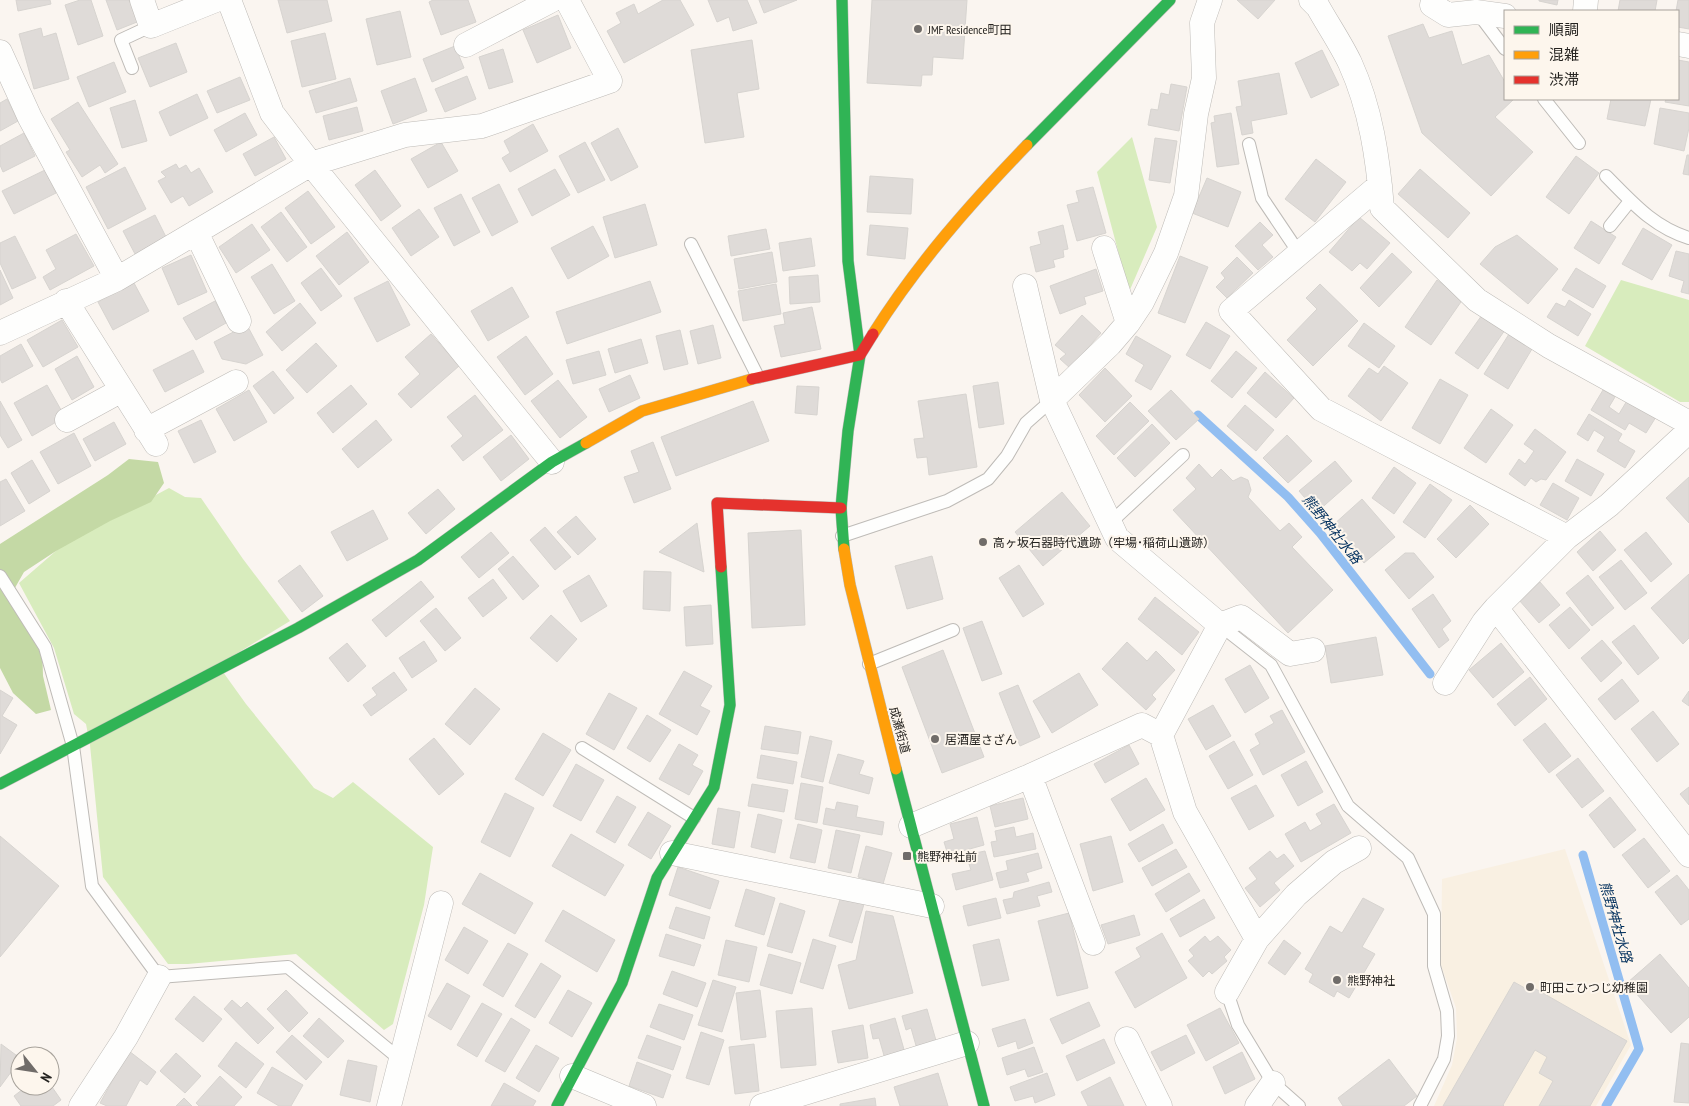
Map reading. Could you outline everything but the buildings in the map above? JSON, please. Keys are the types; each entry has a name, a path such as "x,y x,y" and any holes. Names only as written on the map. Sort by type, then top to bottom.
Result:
{"street":[{"path":"142,0 151,26 216,0"},
{"path":"229,0 272,113 552,462"},
{"path":"842,0 848,261 860,355"},
{"path":"0,784 298,628 418,560 552,462 642,411 758,377 860,355 909,280 936,245 986,187 1170,0"},
{"path":"1052,400 1110,344 1128,323 1142,302 1166,253 1186,196 1196,114 1204,78 1202,23 1210,0"},
{"path":"1311,0 1318,7 1350,64 1370,119 1382,208 1477,300 1549,346 1689,423"},
{"path":"0,333 66,301 117,280 311,164 405,135 482,126 610,81 567,1 466,45"},
{"path":"1432,5 1448,15 1476,12 1504,16"},
{"path":"0,52 30,118 117,280"},
{"path":"1380,185 1231,311 1320,409 1567,537"},
{"path":"196,232 239,321"},
{"path":"1104,248 1128,323"},
{"path":"1025,286 1052,400 1117,538 1220,625"},
{"path":"66,301 151,437 236,382"},
{"name":"成瀬街道","path":"860,355 848,431 841,508 842,536 850,585 984,1106"},
{"path":"67,420 122,390"},
{"path":"1443,688 1484,622 1496,608 1567,537 1609,505 1689,431"},
{"path":"557,1106 622,983 657,878 714,787 730,705 717,503 841,508"},
{"path":"1496,608 1689,854"},
{"path":"1161,735 1220,625 1241,617 1290,654 1313,650"},
{"path":"911,826 1030,776 1142,725 1161,735 1185,812 1256,940"},
{"path":"1030,776 1093,943"},
{"path":"1227,992 1256,940 1296,895 1334,862 1359,848"},
{"path":"672,853 932,906"},
{"path":"389,1106 441,903"},
{"path":"81,1106 126,1037 159,977"},
{"path":"1127,1039 1160,1106"},
{"path":"762,1106 967,1043"},
{"path":"572,1076 644,1106"},
{"path":"1257,1106 1273,1083"}],"lane":[{"path":"1476,12 1504,48"},
{"path":"132,68 121,40 151,26"},
{"path":"1545,100 1579,143"},
{"path":"1249,144 1262,198 1299,253"},
{"path":"1606,176 1644,214 1673,233 1689,238"},
{"path":"1610,226 1630,200"},
{"path":"691,244 758,377"},
{"path":"842,536 947,501 988,480 1007,456 1026,422 1052,400"},
{"path":"1110,523 1183,455"},
{"path":"0,576 45,647 73,746 92,886 159,977 288,967 401,1060"},
{"path":"1220,625 1271,665 1348,806 1408,858 1434,914 1434,966 1447,1011 1448,1036 1444,1059 1420,1106"},
{"path":"869,664 954,630"},
{"path":"582,748 694,818"},
{"path":"1227,992 1238,1026 1273,1083 1300,1106"}],"shaded area":[{"name":"町田こひつじ幼稚園","path":"1565,849 1631,1045 1596,1106 1434,1106 1452,1065 1457,1038 1456,1008 1441,965 1442,879"}],"green space":[{"path":"1132,137 1157,227 1129,292 1097,172"},
{"path":"1621,280 1689,300 1689,402 1680,402 1585,346"},
{"path":"129,459 158,462 164,483 151,502 110,521 56,551 24,572 12,593 42,645 43,676 51,710 36,714 13,693 0,668 0,544 108,475"},
{"path":"169,488 185,497 201,498 243,559 290,621 218,665 246,704 314,788 333,798 353,782 433,847 424,905 393,1024 384,1030 296,954 188,964 168,964 103,877 90,745 86,724 74,714 54,648 19,583 64,544"}],"waterway":[{"name":"熊野神社水路","path":"1198,415 1288,497 1320,533 1430,674"},
{"name":"熊野神社水路","path":"1583,855 1639,1049 1606,1106"}],"traffic: fast":[{"path":"842,0 848,261 860,355 848,431 841,508 844,549"},
{"path":"1027,145 1170,0"},
{"path":"0,784 298,628 418,560 552,462 586,443"},
{"path":"557,1106 622,983 657,878 714,787 730,705 721,567"},
{"path":"896,769 984,1106"}],"traffic: slow":[{"path":"873,334 908,283 945,235 1027,145"},
{"path":"586,443 642,411 752,379"},
{"path":"844,549 850,585 896,769"}],"traffic: jam":[{"path":"752,379 860,355 873,334"},
{"path":"721,567 717,503 841,508"}],"place":[{"name":"JMF Residence町田","path":"918,29"},
{"name":"高ヶ坂石器時代遺跡（牢場･稲荷山遺跡）","path":"983,542"},
{"name":"居酒屋さざん","path":"935,739"},
{"name":"熊野神社前","path":"907,856"},
{"name":"熊野神社","path":"1337,980"},
{"name":"町田こひつじ幼稚園","path":"1530,987"}]}
